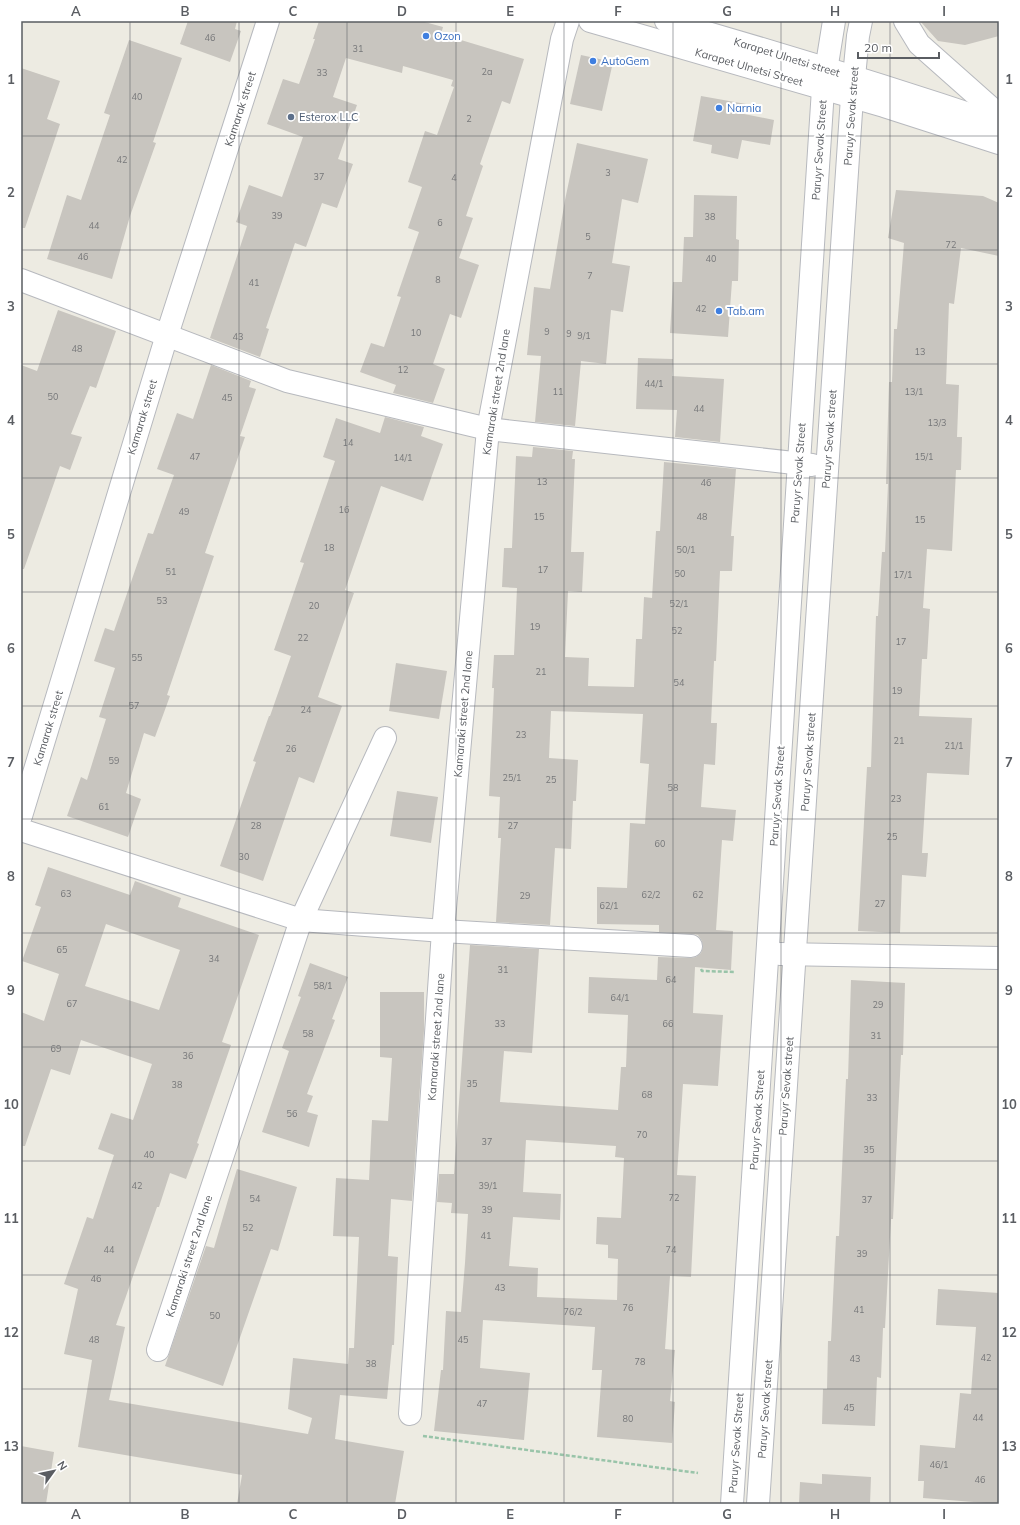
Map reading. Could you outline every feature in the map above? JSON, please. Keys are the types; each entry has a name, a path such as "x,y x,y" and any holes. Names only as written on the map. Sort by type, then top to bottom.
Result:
{"street":[{"name":"Kamarak street","path":"21,816 167,335 268,21"},
{"name":"Kamaraki street 2nd lane","path":"410,1414 443,931 488,429 562,39 568,21"},
{"name":"Karapet Ulnetsi Street","path":"590,21 853,87 999,143"},
{"name":"Karapet Ulnetsi street","path":"666,21 824,79"},
{"path":"824,79 834,21"},
{"name":"Paruyr Sevak street","path":"758,1504 853,87 861,21"},
{"path":"905,21 919,44 999,115"},
{"name":"Paruyr Sevak Street","path":"732,1504 824,79"},
{"name":"Karapet Ulnetsi street","path":"853,87 927,100 999,124"},
{"path":"21,280 287,381 488,429 827,466"},
{"name":"Kamaraki street 2nd lane","path":"158,1350 301,920 385,738"},
{"path":"21,830 301,920 443,931 691,946"},
{"path":"767,954 999,958"}],"path":[{"path":"410,1414 410,1434 698,1473"}],"building":[{"path":"188,21 237,21 235,29 241,31 230,62 180,44"},
{"path":"319,21 421,21 443,27 441,34 524,59 510,104 502,101 480,164 483,166 466,216 473,218 459,258 479,265 461,318 450,314 433,364 445,369 433,403 393,393 396,385 360,372 371,343 384,347 401,297 397,296 419,232 408,228 422,187 408,182 425,131 437,135 454,87 451,86 453,80 403,66 402,73 346,58 333,97 357,105 338,159 353,164 337,208 322,203 306,247 295,243 266,328 269,329 260,357 210,338 247,226 236,222 249,185 282,197 303,137 267,124 283,79 299,84 315,39 313,39"},
{"path":"920,21 999,21 999,36 965,45 938,41"},
{"path":"129,40 182,58 153,142 156,143 130,216 112,279 47,259 67,195 81,200 110,115 104,113"},
{"path":"581,55 613,62 602,111 570,104"},
{"path":"21,68 60,81 47,119 60,124 25,228 21,228"},
{"path":"701,96 746,104 744,114 774,120 770,145 742,140 738,159 711,153 712,145 693,141"},
{"path":"577,143 648,159 638,203 622,199 612,263 630,266 623,312 611,310 606,364 581,361 575,426 535,422 541,356 527,355 534,287 550,289 565,200"},
{"path":"896,190 983,196 999,203 999,256 961,248 954,304 949,303 946,384 959,385 957,437 962,437 961,470 956,470 952,551 927,549 923,608 930,609 927,659 922,659 919,716 972,718 969,775 927,773 922,853 928,853 926,877 902,875 900,933 858,931 867,767 871,767 876,616 878,616 882,552 885,552 888,484 886,484 889,382 892,382 894,329 897,329 904,243 888,238"},
{"path":"694,195 737,196 736,239 739,240 738,281 732,281 728,337 670,333 673,282 682,282 684,237 693,237"},
{"path":"58,310 116,331 96,388 90,386 71,434 82,437 70,470 60,466 24,569 21,569 21,365 37,371"},
{"path":"638,358 673,359 672,376 724,379 720,442 675,437 677,410 636,409"},
{"path":"211,365 251,381 249,387 256,389 240,436 245,437 205,553 214,556 167,695 170,696 155,737 144,733 126,793 141,799 128,837 67,816 81,777 87,780 106,719 99,717 115,668 94,661 105,628 114,631 148,533 153,534 174,475 157,469 177,413 193,419"},
{"path":"385,417 424,427 421,436 443,444 423,501 381,486 345,590 354,593 318,697 342,706 314,783 299,777 263,881 220,866 256,762 253,761 291,656 274,650 304,563 300,562 335,461 323,457 336,418 380,433"},
{"path":"533,447 573,451 572,459 575,459 571,552 584,552 582,592 568,591 565,657 589,658 588,686 634,687 636,639 642,639 644,597 652,598 656,531 660,531 664,462 736,469 731,536 734,536 732,571 720,571 716,661 714,661 711,723 717,723 715,765 704,764 701,807 736,810 733,841 722,840 716,930 733,931 731,970 695,967 693,1013 723,1015 718,1086 683,1084 677,1175 696,1176 691,1277 670,1276 665,1349 675,1350 670,1401 675,1402 672,1443 597,1437 602,1370 592,1370 595,1327 483,1320 480,1368 530,1373 524,1440 434,1431 441,1370 443,1370 446,1311 461,1312 465,1263 468,1214 451,1213 452,1203 437,1202 439,1174 454,1174 470,945 539,949 532,1053 504,1051 500,1102 618,1110 621,1067 626,1067 628,1015 588,1013 589,977 657,980 658,957 696,957 701,953 703,947 702,941 698,935 659,932 659,925 597,924 597,887 627,888 630,823 645,824 649,764 640,763 643,714 551,711 549,758 578,760 576,801 573,801 571,849 555,848 550,925 496,922 501,838 498,838 500,797 489,796 494,655 514,655 517,588 502,587 504,548 512,548 516,456 532,457","holes":["526,1140 616,1146 615,1157 624,1158 621,1218 597,1217 596,1244 608,1245 608,1258 618,1259 617,1300 537,1297 538,1268 509,1266 513,1217 560,1220 561,1194 523,1192"]},
{"path":"396,663 447,671 439,719 389,711"},
{"path":"397,791 438,797 431,843 390,836"},
{"path":"48,867 130,895 135,881 181,898 178,907 259,935 222,1042 231,1045 197,1143 199,1144 186,1179 170,1173 116,1325 125,1327 109,1400 308,1434 312,1418 288,1409 293,1358 348,1364 349,1348 354,1348 359,1237 333,1236 336,1178 369,1180 372,1120 388,1121 392,1058 380,1057 380,992 424,992 424,1030 412,1201 391,1199 388,1256 398,1257 394,1345 392,1345 387,1399 340,1395 335,1439 404,1451 395,1504 237,1504 242,1475 78,1447 92,1360 64,1354 78,1289 64,1284 87,1217 93,1219 114,1155 98,1149 111,1113 133,1120 152,1064 81,1040 70,1075 51,1069 25,1146 21,1146 21,1012 44,1021 59,974 22,961 41,907 35,905","holes":["106,924 180,950 159,1010 85,986"]},
{"path":"310,963 348,977 332,1019 335,1020 307,1094 313,1096 307,1112 318,1115 309,1147 262,1132 289,1051 282,1048 301,997 298,996"},
{"path":"851,980 905,983 903,1055 901,1055 893,1219 891,1219 881,1378 877,1377 875,1426 822,1424 823,1389 827,1389 828,1341 831,1341 836,1236 839,1236 846,1079 848,1079"},
{"path":"237,1169 297,1187 278,1251 271,1249 223,1386 165,1366 206,1246 214,1248"},
{"path":"938,1289 999,1293 999,1504 923,1498 924,1481 918,1481 920,1445 955,1448 960,1393 971,1394 976,1327 936,1325"},
{"path":"21,1446 54,1452 46,1504 21,1504"},
{"path":"822,1474 871,1477 870,1504 799,1504 800,1482 822,1484"}],"place":[{"name":"Ozon","path":"426,36"},
{"name":"AutoGem","path":"593,61"},
{"name":"Narnia","path":"719,108"},
{"name":"Esterox LLC","path":"291,117"},
{"name":"Tab.am","path":"719,311"}]}
